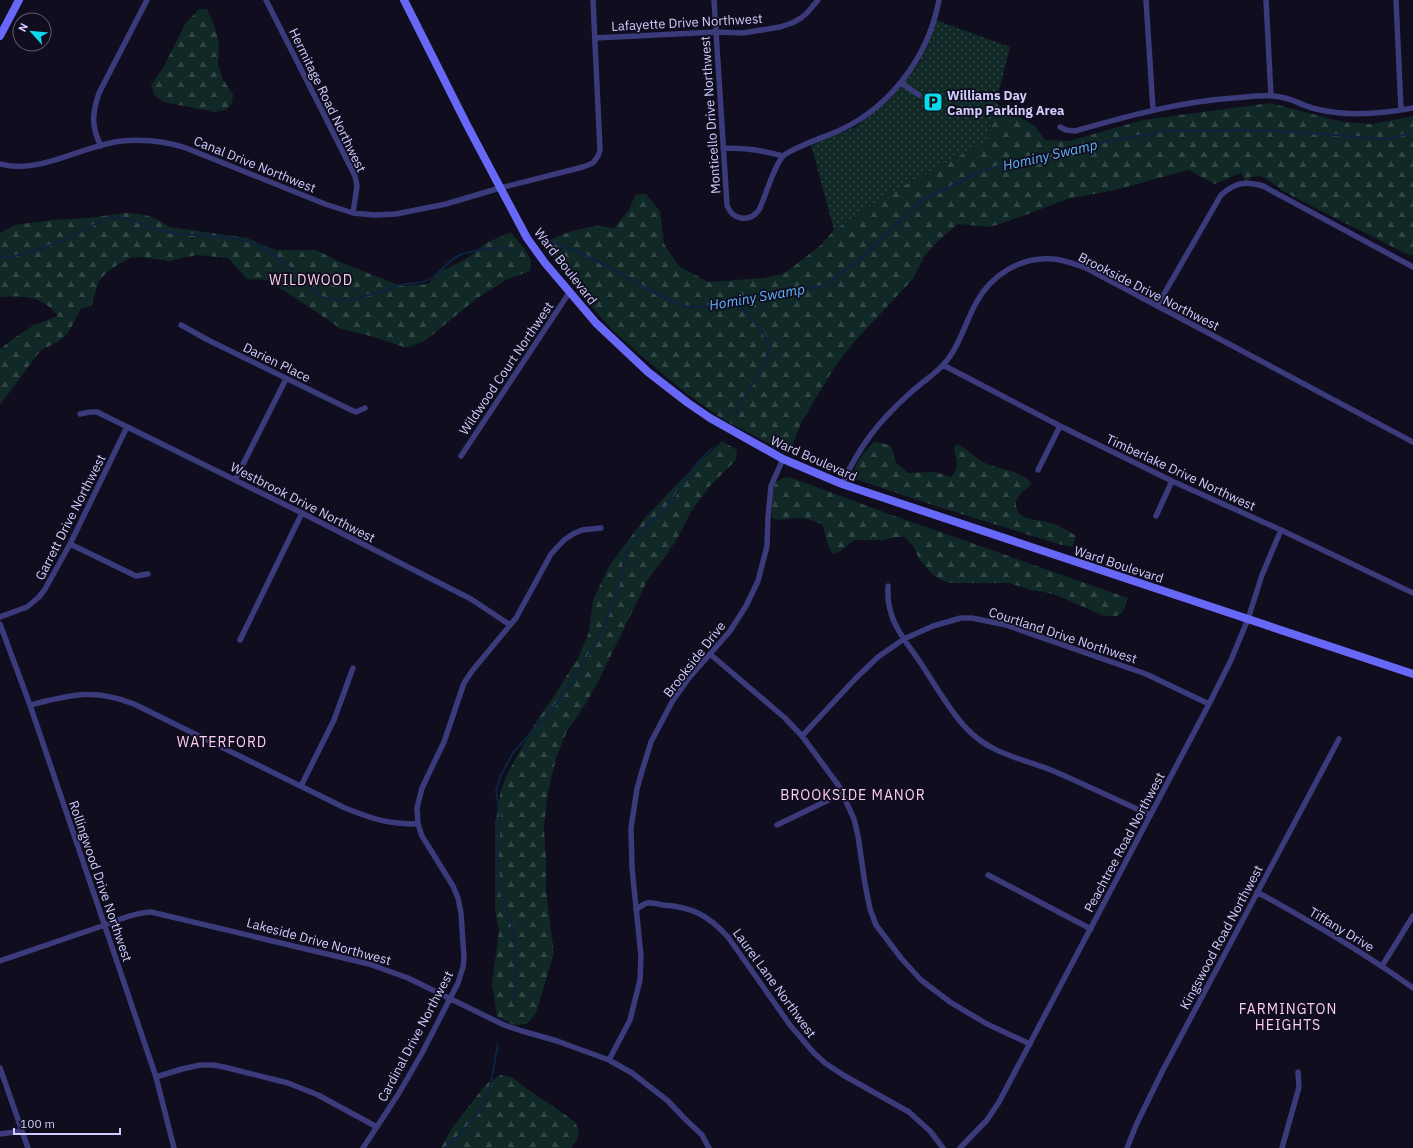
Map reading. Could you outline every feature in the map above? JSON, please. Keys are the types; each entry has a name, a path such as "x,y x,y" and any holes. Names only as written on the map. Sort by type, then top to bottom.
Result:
{"main road":[{"path":"0,36 19,0"},
{"name":"Ward Boulevard","path":"404,0 500,188 527,238 545,263 596,323 625,351 672,391 710,418 783,459 842,484 1413,674"}],"street":[{"path":"101,146 96,137 93,121 94,106 99,93 147,0"},
{"name":"Hermitage Road Northwest","path":"266,0 355,176 357,186 353,213"},
{"path":"593,0 594,38"},
{"name":"Monticello Drive Northwest","path":"714,0 726,204 730,212 744,219 749,219 756,214 766,197 773,176 783,156"},
{"name":"Lafayette Drive Northwest","path":"594,38 716,32 743,33 780,27 801,18 818,0"},
{"path":"723,148 754,149 783,156 809,142 854,124 881,104 900,83 918,58 925,44 939,0"},
{"path":"1146,0 1153,109"},
{"path":"1266,0 1271,96"},
{"path":"1396,0 1401,110"},
{"name":"Canal Drive Northwest","path":"0,164 10,167 38,164 122,141 151,140 171,143 318,201 353,213 374,215 409,212 446,204 593,163 600,150 594,38"},
{"path":"900,83 919,95"},
{"path":"1060,127 1066,130 1075,131 1153,109 1217,99 1271,96 1287,97 1315,109 1338,113 1363,114 1413,108"},
{"path":"1157,306 1221,194 1234,186 1246,182 1263,186 1413,267"},
{"name":"Brookside Drive Northwest","path":"842,484 858,451 871,433 908,394 943,364 953,352 976,302 989,284 1002,273 1022,263 1037,259 1053,259 1086,268 1413,442"},
{"name":"Wildwood Court Northwest","path":"461,456 570,293"},
{"name":"Darien Place","path":"181,325 286,379 356,412 365,408"},
{"name":"Timberlake Drive Northwest","path":"943,364 1060,426 1172,481 1281,530 1413,593"},
{"path":"235,480 286,379"},
{"name":"Westbrook Drive Northwest","path":"80,414 97,412 235,480 471,600 510,625"},
{"path":"1038,470 1060,426"},
{"name":"Garrett Drive Northwest","path":"0,617 27,607 46,589 70,544 127,427"},
{"name":"Brookside Drive","path":"609,1060 630,1020 638,994 640,980 641,956 632,862 631,828 637,789 642,771 654,735 672,702 689,678 738,619 758,581 767,546 771,486 783,459"},
{"path":"1156,516 1172,481"},
{"path":"240,640 302,514"},
{"name":"Cardinal Drive Northwest","path":"363,1148 399,1093 450,998 461,976 464,958 461,913 458,898 453,886 422,836 418,824 417,808 422,788 444,742 464,683 510,625 529,597 557,547 572,534 582,530 601,528"},
{"name":"Peachtree Road Northwest","path":"960,1148 987,1120 999,1102 1209,704 1231,660 1248,619 1262,574 1281,530"},
{"path":"70,544 136,576 148,574"},
{"path":"888,586 888,602 891,616 904,639 966,729 987,745 1005,755 1050,770 1150,815"},
{"name":"Courtland Drive Northwest","path":"802,736 856,678 878,657 904,639 933,626 961,618 972,618 1006,625 1146,674 1209,704"},
{"name":"Rollingwood Drive Northwest","path":"0,624 30,705 156,1077 174,1148"},
{"path":"710,654 785,718 802,736 832,774 843,793 854,819 858,836 866,895 876,924 901,958 921,980 950,1002 987,1024 1030,1044"},
{"path":"302,786 334,720 353,668"},
{"path":"30,705 80,694 97,694 115,697 134,704 345,808 376,820 398,824 418,824"},
{"name":"Kingswood Road Northwest","path":"1127,1148 1137,1123 1160,1077 1339,739"},
{"path":"777,825 843,793"},
{"path":"988,875 1091,929"},
{"name":"Tiffany Drive","path":"1257,892 1304,918 1382,966 1413,988"},
{"name":"Laurel Lane Northwest","path":"636,910 647,903 678,906 689,909 709,919 718,926 728,938 790,1025 814,1054 843,1076 909,1112 930,1131 943,1148"},
{"name":"Lakeside Drive Northwest","path":"0,961 143,912 161,913 368,964 408,978 510,1027 563,1043 609,1060 632,1073 668,1101 702,1134 709,1148"},
{"path":"1382,966 1413,916"},
{"path":"156,1077 200,1065 214,1065 228,1068 288,1083 318,1095 377,1127"},
{"path":"0,1068 28,1148"},
{"path":"1282,1148 1299,1087 1298,1072"},
{"path":"0,1134 22,1131"}],"green space":[{"path":"199,9 207,9 214,24 219,44 218,64 223,80 233,94 232,103 226,110 214,112 164,102 155,96 151,85 163,68 185,24"},
{"path":"936,20 1010,47 986,142 895,190 834,230 811,145 855,127 891,98 920,61"},
{"path":"996,103 1034,125 1045,140 1069,141 1143,120 1270,103 1343,122 1373,124 1413,116 1413,254 1411,256 1317,209 1283,191 1265,178 1259,176 1252,177 1246,182 1241,173 1215,184 1188,170 1115,190 1067,199 990,227 958,224 937,242 924,257 913,279 853,343 834,368 801,423 789,454 724,420 687,394 639,354 612,330 584,298 543,243 571,231 595,226 614,228 628,211 636,194 646,194 660,211 664,244 679,266 708,282 764,278 785,273 821,245 834,230 895,190 986,142"},
{"path":"126,213 149,216 170,227 247,238 275,250 316,250 340,262 401,286 428,284 441,271 466,259 486,243 511,232 531,260 530,271 506,280 476,299 426,340 407,348 367,335 341,329 268,280 247,279 228,258 197,255 169,261 142,257 130,258 105,274 98,283 92,305 81,309 68,333 59,341 40,351 0,405 0,349 34,325 58,316 52,309 39,300 25,297 0,297 0,233 15,225"},
{"path":"722,441 737,450 736,460 709,487 692,510 677,539 648,579 600,678 585,705 567,731 556,758 547,797 544,829 546,891 554,953 536,1013 527,1024 514,1025 497,1016 492,984 499,931 495,909 495,823 501,790 506,776 539,717 579,656 589,632 593,600 609,566 644,519 677,484"},
{"path":"874,442 891,446 896,463 907,473 935,472 951,477 956,471 954,448 957,444 985,463 1026,478 1031,482 1030,486 1021,493 1016,501 1018,512 1024,517 1052,523 1073,534 1076,536 1072,547 942,508 852,478 857,463"},
{"path":"785,477 792,478 889,514 1128,598 1122,613 1116,616 1104,616 1054,594 1031,590 1009,583 949,583 932,574 919,559 914,547 905,537 895,537 884,540 854,540 838,553 833,554 827,543 822,524 804,519 794,518 781,520 772,518 773,489 776,482"},
{"path":"501,1075 512,1077 575,1122 579,1131 577,1140 571,1148 441,1148 452,1128 486,1084"}],"waterway":[{"name":"Hominy Swamp","path":"550,242 581,253 670,301 684,306 701,307 732,302 750,296 761,298 773,294 827,285 867,253 921,201 983,171 1028,157 1062,152 1093,144 1166,131 1239,130 1297,132 1384,139 1413,133"},
{"name":"Hominy Swamp","path":"0,258 29,253 48,247 105,219 117,217 162,231 233,238 255,244 264,248 282,261 322,297 341,300 359,298 396,286 423,282 432,278 452,260 460,255 477,250 508,247"},
{"path":"735,415 765,362 769,351 769,345 764,334 736,301"},
{"path":"513,1000 518,978 514,933 503,901 499,883 498,856 500,815 496,791 501,775 513,753 563,696 594,646 617,593 625,559 631,543 671,502 694,467 712,448"},
{"path":"445,1148 468,1126 483,1105 490,1085 498,1044"}],"place":[{"name":"Williams Day Camp Parking Area","path":"933,102"}],"district":[{"name":"WILDWOOD","path":"311,280"},
{"name":"WATERFORD","path":"222,742"},
{"name":"BROOKSIDE MANOR","path":"853,795"},
{"name":"FARMINGTON HEIGHTS","path":"1288,1018"}]}
